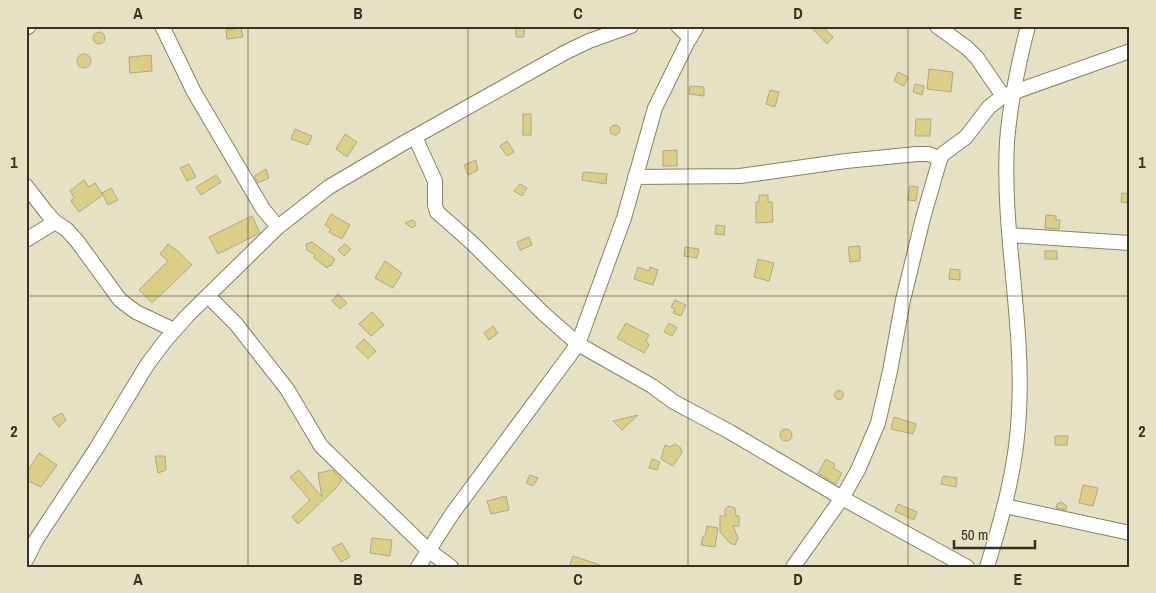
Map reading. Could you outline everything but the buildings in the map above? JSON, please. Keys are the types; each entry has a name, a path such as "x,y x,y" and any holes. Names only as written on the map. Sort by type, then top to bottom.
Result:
{"street":[{"path":"162,26 194,92 263,209 278,227"},
{"path":"26,560 36,540 96,450 147,365 174,330 278,227 329,187 415,137 566,52 589,41 631,26"},
{"path":"678,26 690,38"},
{"path":"418,567 428,550 578,344 624,218 655,108 697,26"},
{"path":"937,26 967,48 1008,94"},
{"path":"987,567 1012,478 1017,444 1019,347 1007,200 1008,94 1028,26"},
{"path":"793,567 842,498 858,470 878,423 903,300 923,218 943,154 966,137 989,107 1008,94 1130,51"},
{"path":"415,137 435,181 436,212 472,242 545,315 578,344 652,386 681,406 967,567"},
{"path":"635,178 740,176 846,161 917,154 929,154 940,159"},
{"path":"26,186 55,222 66,228 77,241 120,300 136,312 174,330"},
{"path":"26,240 55,222"},
{"path":"1010,235 1130,243"},
{"path":"208,296 236,324 263,356 287,389 321,446 428,550 451,567"},
{"path":"1004,506 1130,533"}]}
